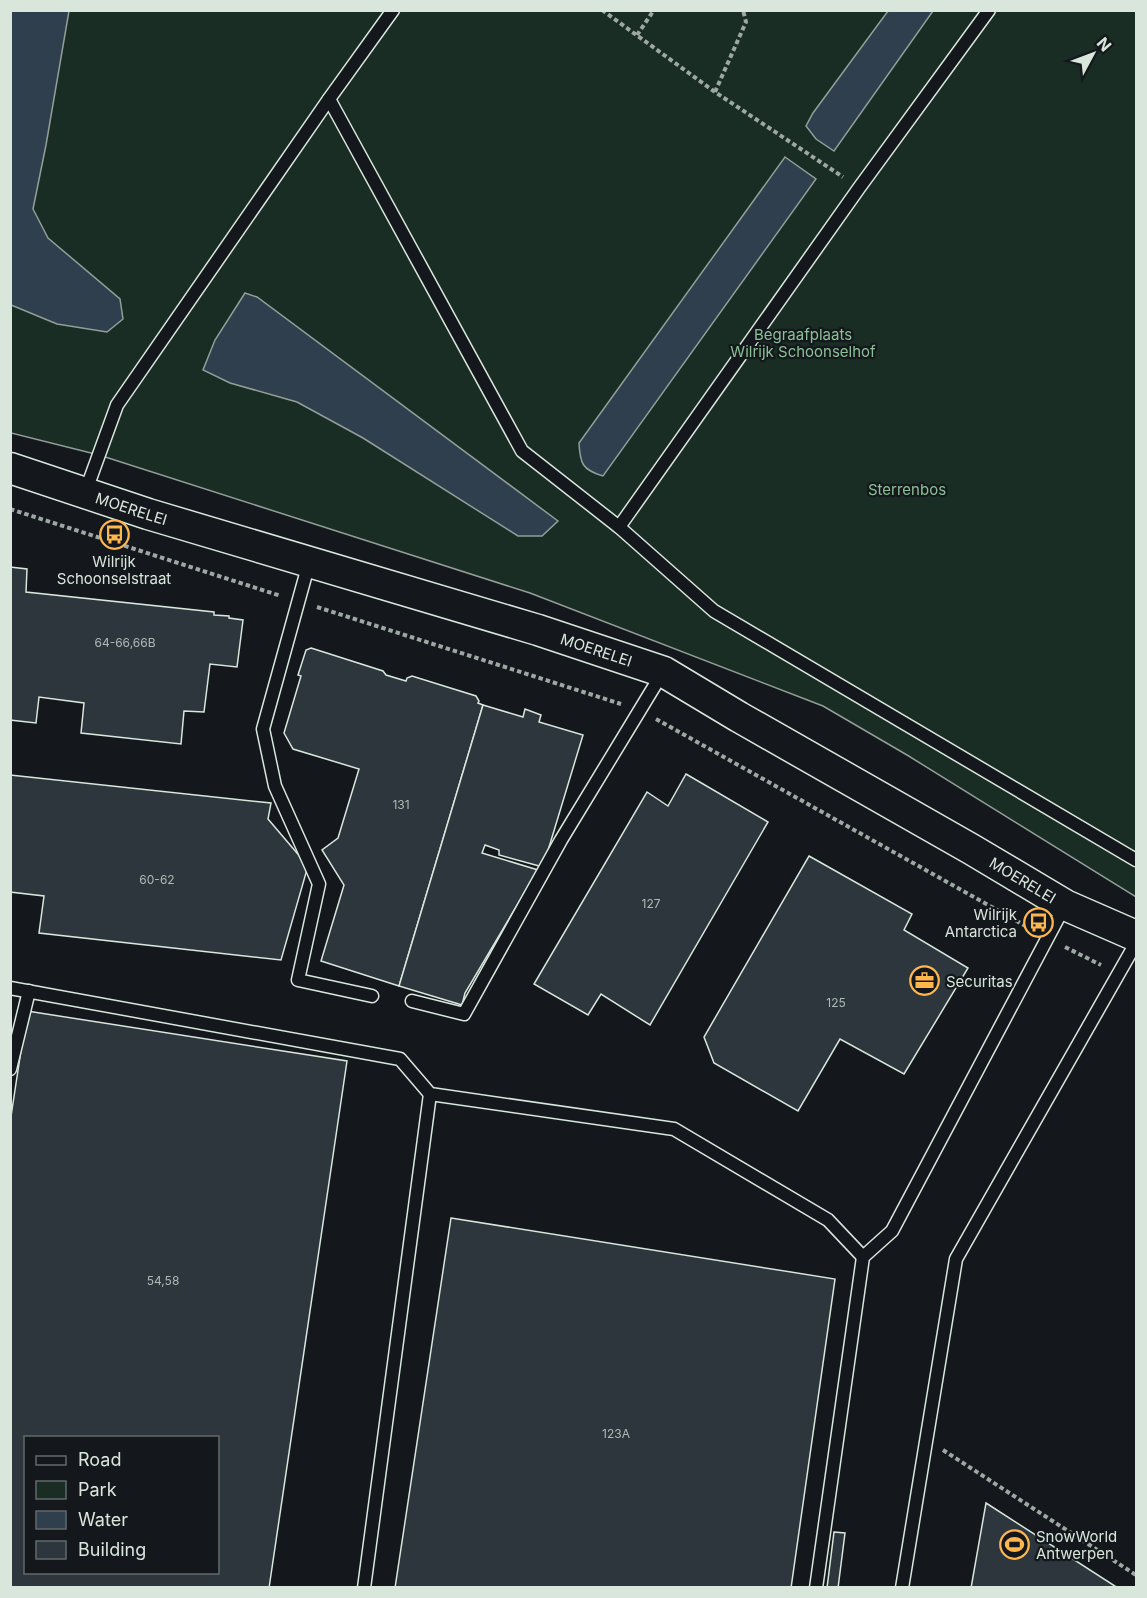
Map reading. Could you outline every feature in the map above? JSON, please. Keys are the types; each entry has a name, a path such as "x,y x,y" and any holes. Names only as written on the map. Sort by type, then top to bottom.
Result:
{"street":[{"name":"MOERELEI","path":"10,468 160,518 538,630 664,672 1065,905 1137,936"}],"lane":[{"path":"85,493 117,405 393,10"},
{"path":"619,527 859,188 989,10"},
{"path":"329,99 522,452 619,527 714,611 1137,860"},
{"path":"309,562 263,729 274,786 319,884 298,980 372,996"},
{"path":"412,1001 464,1014 561,840 664,672"},
{"path":"816,1587 863,1257 892,1231 1065,905"},
{"path":"902,1587 956,1259 1137,943"},
{"path":"10,988 400,1059 430,1094 674,1129 828,1220 863,1257"},
{"path":"10,1069 29,991"},
{"path":"364,1587 430,1094"}],"path":[{"path":"602,10 715,92 859,188"},
{"path":"636,35 654,10"},
{"path":"715,92 746,22 743,10"},
{"path":"10,509 640,710 1047,938 1105,967 1122,968"},
{"path":"926,1439 1137,1575"}],"green space":[{"name":"Begraafplaats Wilrijk Schoonselhof","path":"11,11 1136,11 1136,897 907,755 823,706 530,593 99,455 11,433"}],"water":[{"path":"10,11 69,11 33,209 48,238 120,299 123,319 107,332 57,324 11,305"},
{"path":"888,11 933,11 834,151 816,139 806,126 813,113"},
{"path":"785,157 816,179 603,476 586,468 581,461 579,443"},
{"path":"245,293 257,297 558,521 542,536 518,536 363,438 297,402 230,383 203,370 215,340"}],"building":[{"path":"10,567 27,569 26,592 214,612 214,615 243,620 237,667 210,664 204,712 184,711 181,744 81,733 84,703 39,697 36,723 10,720"},
{"path":"311,648 383,671 386,675 406,681 412,676 476,696 478,703 483,705 399,986 321,961 344,885 322,850 338,838 359,769 293,749 284,733 301,676 298,675 306,650"},
{"path":"483,705 523,717 525,709 541,715 539,722 583,735 543,867 499,855 499,850 485,845 482,853 538,870 465,993 462,1005 399,986"},
{"path":"686,774 768,822 650,1025 601,994 588,1015 534,984 647,792 668,806"},
{"path":"10,775 271,803 268,819 308,866 281,960 39,933 44,896 10,892"},
{"path":"809,856 912,914 904,930 968,968 904,1074 840,1039 798,1111 714,1063 704,1037"},
{"path":"27,1011 347,1061 269,1588 10,1588 10,1123"},
{"path":"451,1218 835,1279 791,1588 395,1588"},
{"name":"SnowWorld Antwerpen","path":"986,1503 1118,1588 971,1588"},
{"path":"834,1532 845,1533 838,1588 827,1588"}],"place":[{"name":"Wilrijk Schoonselstraat","path":"114,534"},
{"name":"Wilrijk Antarctica","path":"1038,923"},
{"name":"Securitas","path":"925,981"},
{"name":"SnowWorld Antwerpen","path":"1015,1545"}],"park label":[{"name":"Sterrenbos","path":"907,489"}]}
